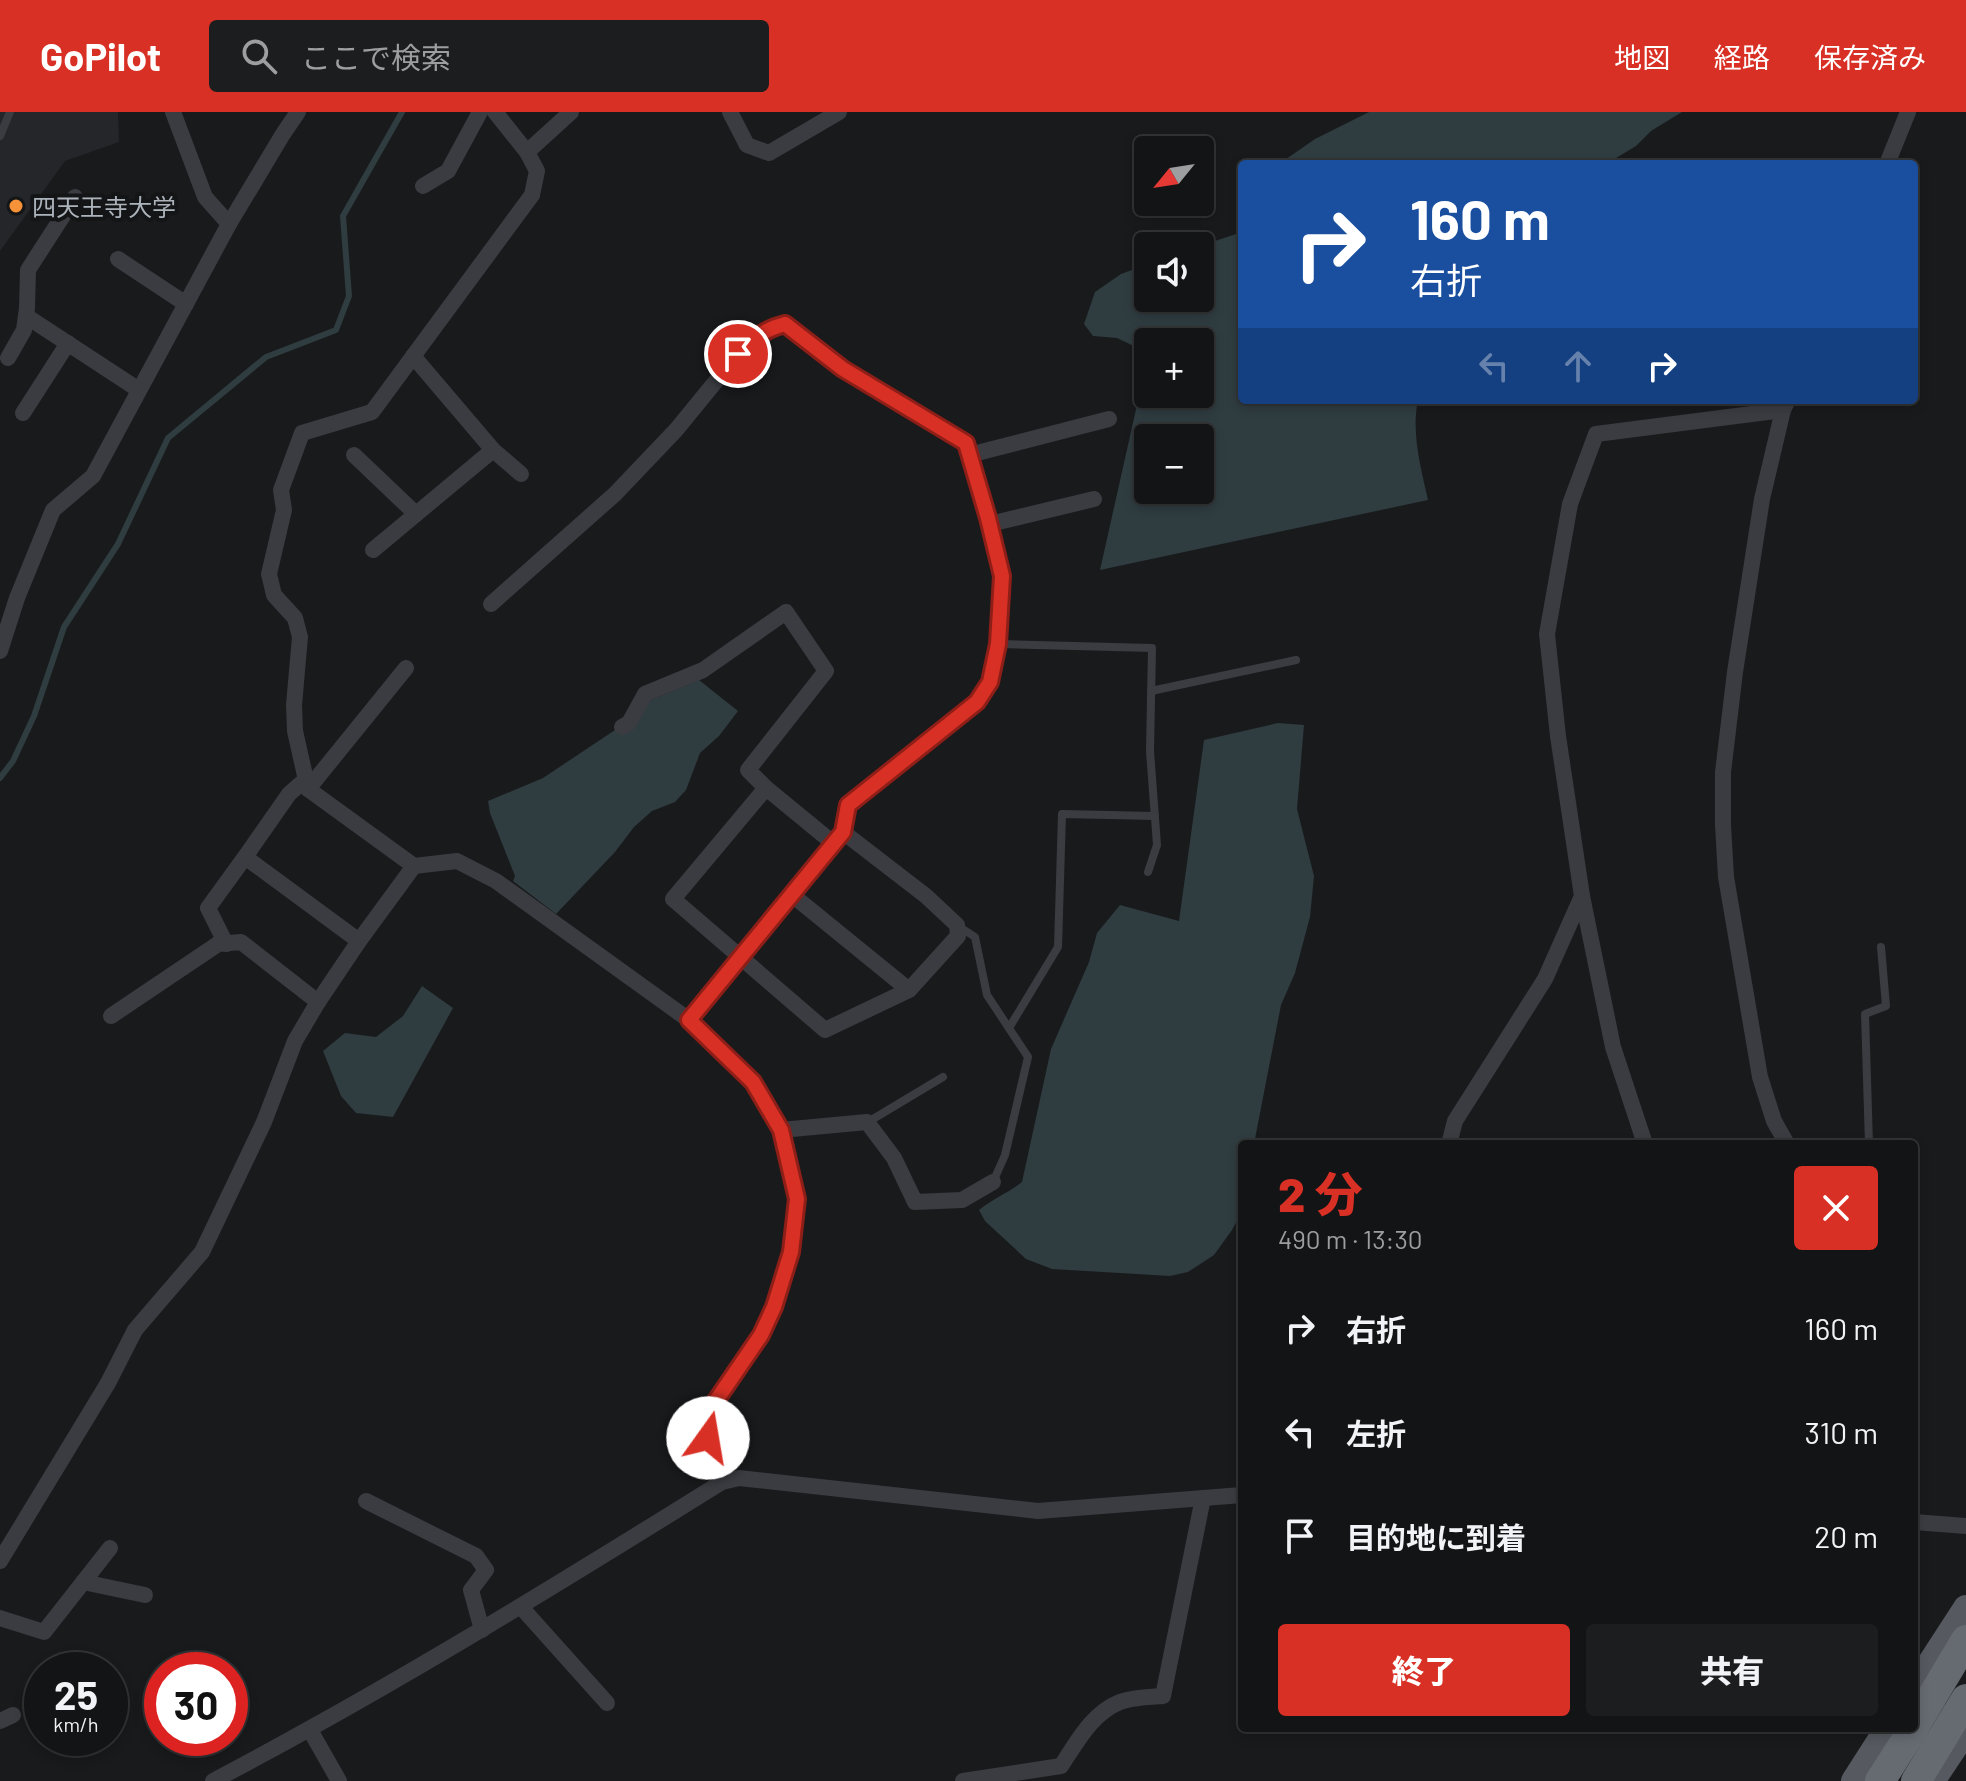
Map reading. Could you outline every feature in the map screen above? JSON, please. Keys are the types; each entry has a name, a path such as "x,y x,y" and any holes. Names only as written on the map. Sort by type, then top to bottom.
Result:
{"highway":[{"path":"1918,1721 1966,1640"},
{"path":"1916,1781 1966,1699"},
{"path":"1880,1781 1911,1732"}],"main road":[{"path":"1918,1682 1966,1608"},
{"path":"1932,1781 1966,1730"},
{"path":"1854,1781 1885,1732"}],"street":[{"path":"173,112 205,197 229,224"},
{"path":"0,651 17,598 53,510 93,476 229,224 298,112"},
{"path":"423,186 448,171 480,112"},
{"path":"495,112 527,152 537,171 532,195 372,412 302,433 281,490 284,510 269,574 274,595 295,618 300,637 295,731 307,784 414,866 457,861 496,881 689,1020 753,1082 781,1130 797,1199 791,1252 774,1307 761,1335 709,1411 708,1438 722,1482"},
{"path":"527,152 571,112"},
{"path":"730,112 747,145 769,153 839,112"},
{"path":"1889,160 1908,112"},
{"path":"8,358 24,330 28,270 75,197"},
{"path":"118,259 186,304"},
{"path":"26,316 139,390"},
{"path":"491,604 615,494 676,430 748,342 770,328 785,324 843,369 966,443 1002,576 998,644 990,682 977,702 848,805 838,837 689,1020"},
{"path":"23,413 68,343"},
{"path":"413,356 493,450 521,474"},
{"path":"1644,1140 1613,1047 1582,896 1558,736 1547,634 1570,504 1596,434 1785,405 1762,499 1723,772 1726,877 1760,1077 1774,1121 1785,1140"},
{"path":"969,455 1109,419"},
{"path":"373,550 493,450"},
{"path":"354,455 416,514"},
{"path":"990,524 1094,499"},
{"path":"622,727 629,723 645,694 703,670 786,612 826,671 748,770 766,788 926,896 957,925 958,936 909,990 825,1030 673,899 766,788"},
{"path":"226,944 208,908 289,794 307,784 406,668"},
{"path":"245,857 359,941"},
{"path":"0,1561 108,1383 135,1330 202,1252 264,1122 295,1041 359,941 414,866"},
{"path":"791,894 909,990"},
{"path":"1450,1140 1455,1121 1545,979 1582,896"},
{"path":"111,1016 218,944 241,942 318,1002"},
{"path":"781,1130 867,1122 894,1158 915,1202 962,1200 993,1182"},
{"path":"213,1781 310,1730 482,1630 722,1482 739,1478 1038,1511 1238,1495"},
{"path":"963,1781 1061,1766 1104,1709 1123,1701 1163,1696 1203,1498"},
{"path":"366,1501 476,1556 486,1570 471,1590 482,1630"},
{"path":"1918,1522 1966,1526"},
{"path":"0,1618 44,1632 110,1548"},
{"path":"83,1582 145,1595"},
{"path":"521,1607 607,1703"},
{"path":"310,1730 339,1781"}],"lane":[{"path":"0,136 10,112"},
{"path":"998,644 1152,648 1150,751 1157,845 1148,872"},
{"path":"1151,691 1296,660"},
{"path":"1009,1028 1058,947 1062,814 1155,816"},
{"path":"957,925 975,937 987,995 1028,1057 1005,1155 993,1182"},
{"path":"1869,1140 1865,1014 1886,1006 1881,947"},
{"path":"867,1122 943,1077"}],"shaded area":[{"name":"四天王寺大学","path":"0,112 118,112 119,142 65,161 0,251"},
{"path":"1369,112 1682,112 1613,160 1285,160 1315,139"},
{"path":"1238,233 1238,404 1417,404 1416,438 1428,500 1100,570 1136,408 1214,408 1214,328 1134,328 1134,346 1117,338 1093,336 1084,324 1095,292 1121,274 1134,269 1134,312 1214,312 1214,241"},
{"path":"699,680 738,711 719,736 700,753 686,790 675,802 652,811 634,827 615,852 556,914 513,881 515,876 488,801 543,778 618,728 649,701"},
{"path":"1278,723 1304,725 1297,809 1314,876 1310,917 1295,973 1281,1005 1255,1140 1238,1140 1238,1219 1214,1255 1188,1272 1170,1276 1052,1269 1026,1259 985,1221 979,1210 1022,1182 1051,1049 1089,962 1097,933 1120,905 1179,921 1204,740"},
{"path":"422,986 453,1008 393,1117 356,1113 341,1096 323,1051 345,1033 376,1037 403,1016"}],"waterway":[{"path":"0,778 13,761 34,716 64,627 118,544 168,438 266,357 336,330 349,296 343,216 402,112"}],"place":[{"name":"四天王寺大学","path":"16,206"}],"route":[{"path":"708,1438 709,1411 761,1335 774,1307 791,1252 797,1199 781,1130 753,1082 689,1020 843,832 848,805 977,702 990,682 998,644 1002,576 966,443 843,369 785,324 770,328 748,342 738,354"}]}
